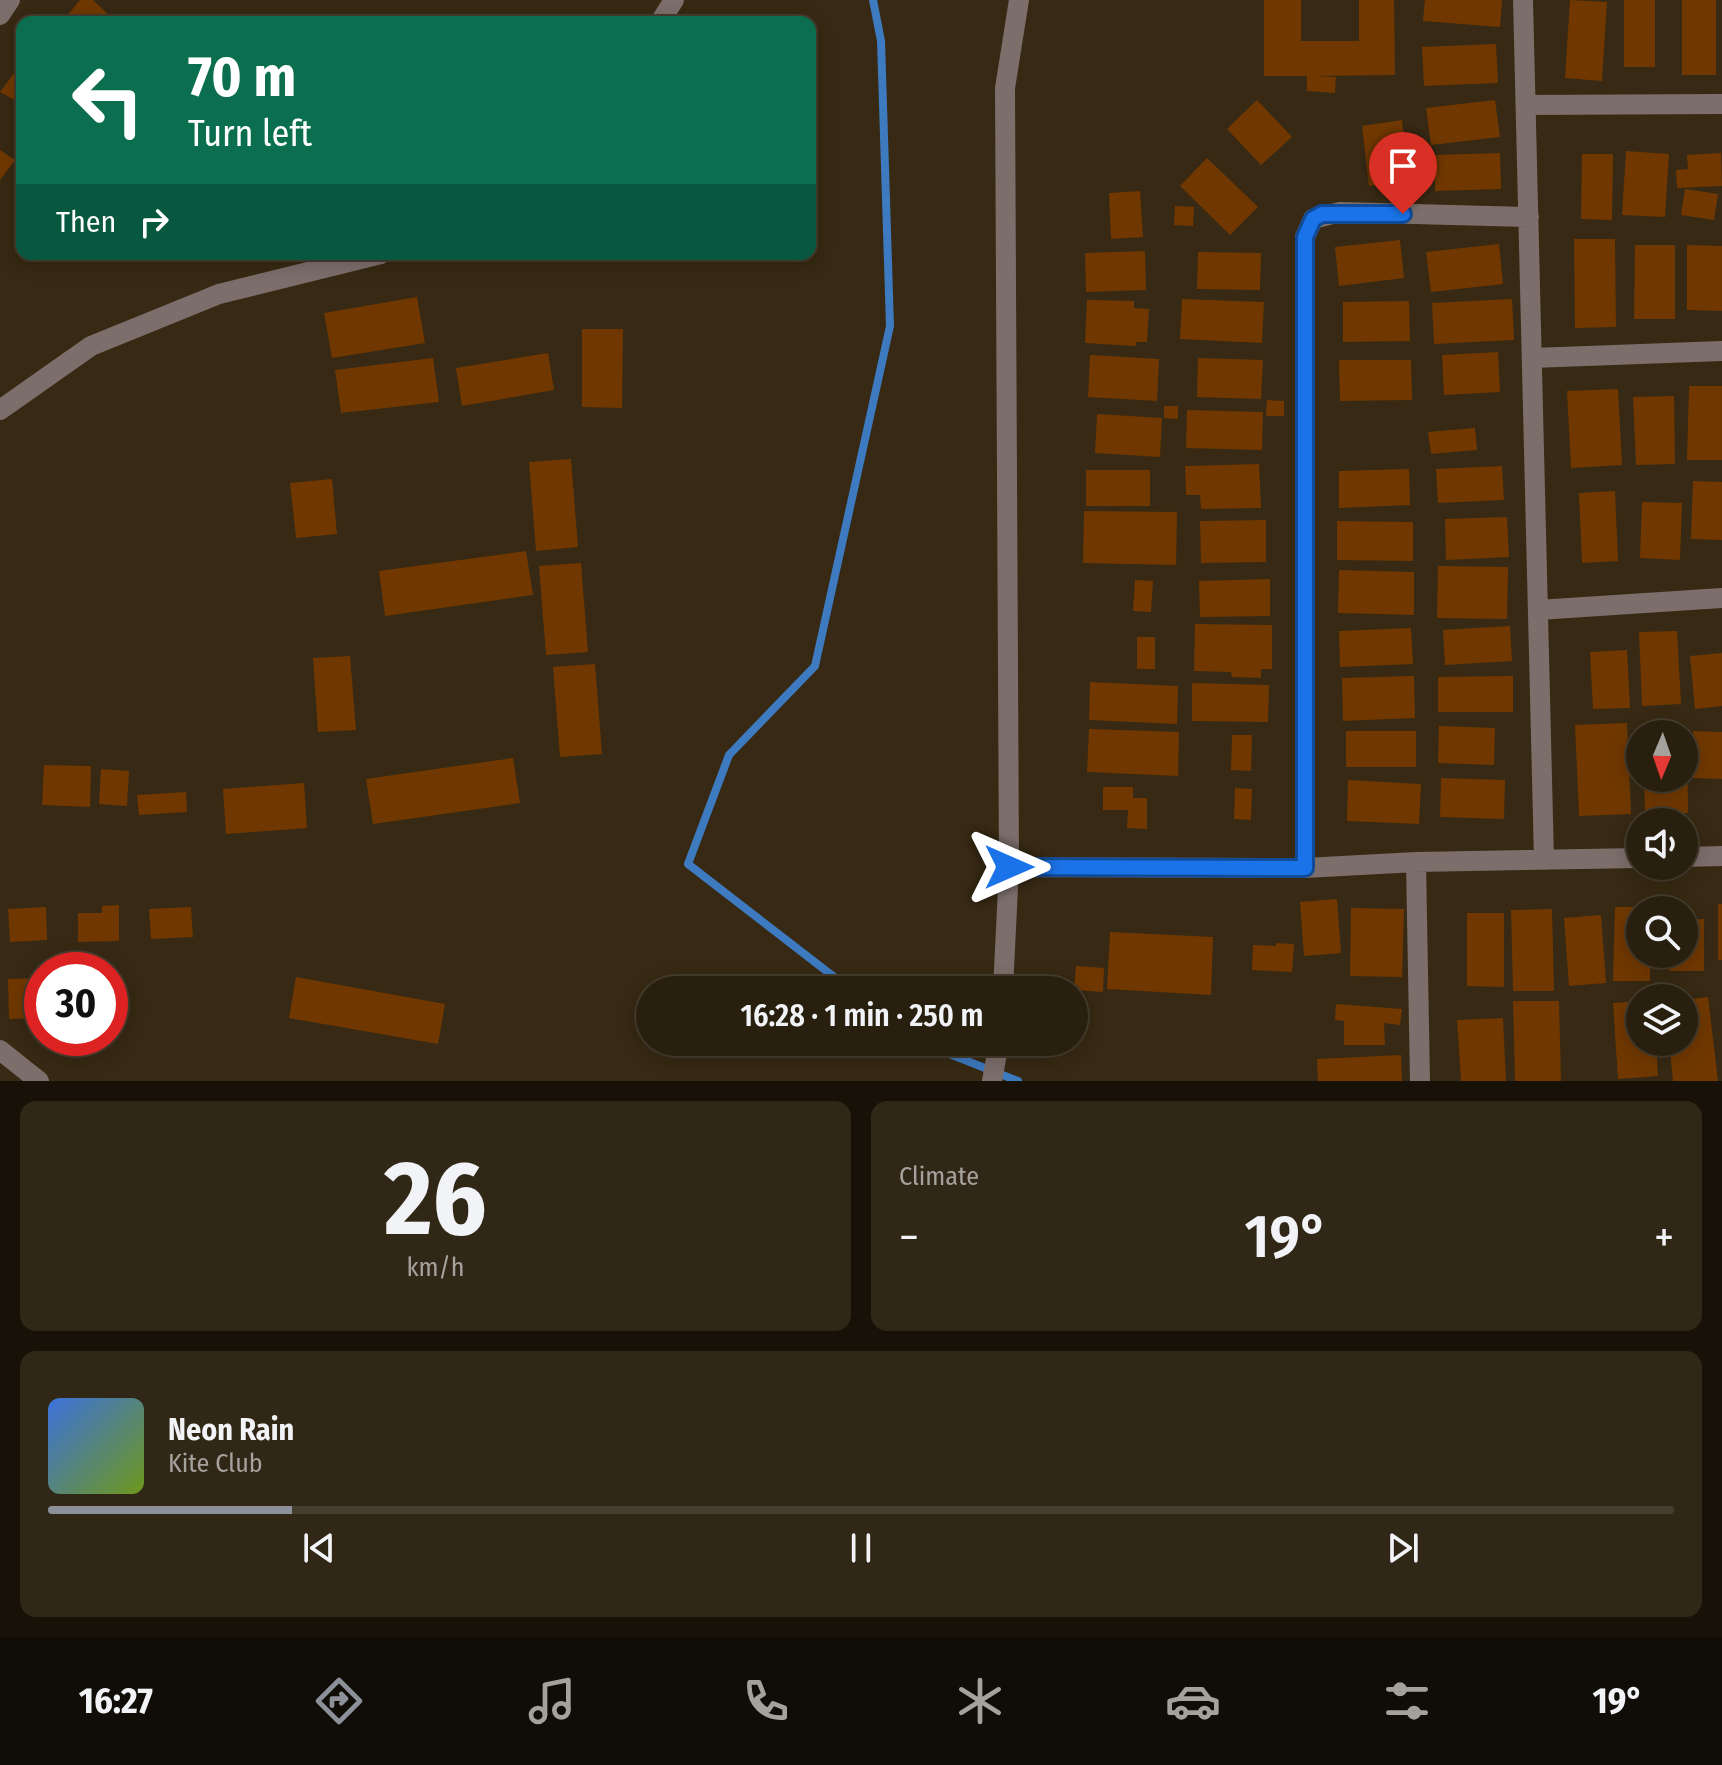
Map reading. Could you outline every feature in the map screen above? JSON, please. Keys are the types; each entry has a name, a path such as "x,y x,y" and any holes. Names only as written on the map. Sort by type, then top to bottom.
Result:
{"street":[{"path":"0,15 10,0"},
{"path":"1004,976 1009,867 1005,88 1019,0"},
{"path":"1523,0 1544,860"},
{"path":"1526,105 1722,104"},
{"path":"1305,868 1305,237 1313,219 1322,214 1340,212 1529,217"},
{"path":"0,410 91,346 219,294 357,260"},
{"path":"1532,358 1722,351"},
{"path":"1538,610 1722,598"},
{"path":"1698,857 1722,856"},
{"path":"1009,867 1305,868 1416,862 1626,858"},
{"path":"1416,862 1420,1081"},
{"path":"0,1050 39,1081"},
{"path":"992,1081 996,1056"}],"building":[{"path":"80,0 93,0 110,16 67,16"},
{"path":"1264,0 1301,0 1301,41 1359,41 1359,0 1394,0 1395,75 1315,76 1336,77 1335,93 1307,91 1307,76 1264,76"},
{"path":"1425,0 1502,0 1500,27 1423,21"},
{"path":"1570,0 1607,2 1602,81 1565,78"},
{"path":"1624,0 1655,0 1655,67 1624,67"},
{"path":"1682,0 1716,0 1716,75 1682,75"},
{"path":"1496,44 1498,83 1424,86 1422,47"},
{"path":"16,70 16,101 0,92"},
{"path":"1257,100 1292,137 1261,165 1227,129"},
{"path":"1495,100 1500,137 1431,145 1426,108"},
{"path":"1402,120 1409,181 1369,186 1362,126"},
{"path":"0,150 15,160 0,180"},
{"path":"1626,151 1669,154 1665,217 1622,215"},
{"path":"1500,153 1501,189 1435,191 1434,155"},
{"path":"1721,153 1722,186 1677,188 1676,170 1688,169 1687,155"},
{"path":"1582,154 1613,154 1612,220 1581,219"},
{"path":"1207,158 1258,207 1230,235 1180,186"},
{"path":"1685,189 1718,194 1714,220 1681,215"},
{"path":"1140,191 1143,237 1111,239 1109,193"},
{"path":"1175,206 1194,207 1193,226 1174,225"},
{"path":"1574,239 1615,239 1616,327 1575,328"},
{"path":"1400,240 1404,278 1339,286 1335,247"},
{"path":"1499,244 1503,284 1431,292 1426,252"},
{"path":"1635,245 1675,245 1675,319 1634,319"},
{"path":"1687,245 1722,246 1722,311 1687,310"},
{"path":"1145,251 1146,290 1086,292 1085,253"},
{"path":"1198,252 1261,253 1260,290 1197,289"},
{"path":"417,297 425,343 332,358 324,313"},
{"path":"1182,299 1264,302 1262,343 1180,339"},
{"path":"1512,299 1514,340 1434,344 1432,303"},
{"path":"1087,300 1134,301 1134,308 1149,309 1147,342 1136,342 1136,346 1085,343"},
{"path":"1409,301 1410,341 1343,342 1343,302"},
{"path":"582,329 623,329 622,408 582,407"},
{"path":"1498,352 1500,392 1444,395 1442,355"},
{"path":"548,353 554,390 462,406 456,368"},
{"path":"1090,355 1159,359 1157,401 1088,397"},
{"path":"433,358 439,402 341,413 335,370"},
{"path":"1198,358 1263,360 1261,399 1197,397"},
{"path":"1339,360 1411,360 1412,400 1340,401"},
{"path":"1689,386 1722,386 1722,460 1687,460"},
{"path":"1618,389 1622,465 1571,468 1567,391"},
{"path":"1674,396 1675,464 1636,465 1633,397"},
{"path":"1267,400 1284,401 1284,416 1266,416"},
{"path":"1164,406 1178,406 1178,419 1164,418"},
{"path":"1187,410 1263,412 1262,450 1186,448"},
{"path":"1097,414 1162,418 1160,457 1095,453"},
{"path":"1475,428 1477,450 1431,454 1428,432"},
{"path":"571,459 578,547 536,551 529,462"},
{"path":"1259,464 1261,508 1201,509 1200,495 1186,495 1185,466"},
{"path":"1502,466 1504,500 1438,503 1436,469"},
{"path":"1409,469 1410,505 1339,508 1339,471"},
{"path":"1086,470 1150,470 1150,506 1086,506"},
{"path":"332,479 337,534 296,538 290,483"},
{"path":"1693,481 1722,482 1722,540 1691,539"},
{"path":"1615,491 1618,561 1582,563 1579,493"},
{"path":"1642,502 1682,503 1680,560 1640,558"},
{"path":"1084,511 1177,512 1176,565 1083,563"},
{"path":"1507,517 1509,557 1446,560 1445,519"},
{"path":"1266,520 1266,562 1201,563 1200,521"},
{"path":"1337,521 1413,522 1413,561 1337,560"},
{"path":"526,551 533,595 385,616 379,571"},
{"path":"581,563 588,652 546,655 539,566"},
{"path":"1438,566 1508,567 1507,619 1437,618"},
{"path":"1339,570 1414,572 1414,615 1338,613"},
{"path":"1270,579 1270,616 1200,617 1199,581"},
{"path":"1135,580 1153,581 1151,612 1133,611"},
{"path":"1195,624 1272,625 1272,669 1261,669 1261,678 1232,677 1231,672 1194,671"},
{"path":"1510,626 1512,661 1445,665 1443,630"},
{"path":"1411,628 1413,664 1340,667 1339,631"},
{"path":"1677,631 1681,704 1642,706 1639,632"},
{"path":"1137,637 1155,637 1155,669 1137,669"},
{"path":"1627,650 1630,708 1593,709 1590,652"},
{"path":"1722,653 1722,706 1695,709 1690,656"},
{"path":"350,656 356,730 318,732 313,658"},
{"path":"595,664 602,754 560,757 553,667"},
{"path":"1414,676 1415,718 1343,721 1342,678"},
{"path":"1513,676 1513,712 1438,712 1438,677"},
{"path":"1090,682 1178,686 1177,724 1089,720"},
{"path":"1192,683 1269,685 1268,722 1192,721"},
{"path":"1626,723 1626,792 1630,792 1631,808 1626,808 1626,814 1579,816 1575,725"},
{"path":"1439,726 1495,728 1494,765 1438,763"},
{"path":"1089,729 1179,732 1178,776 1087,772"},
{"path":"1346,731 1416,731 1416,767 1346,767"},
{"path":"1698,731 1722,732 1722,779 1698,778"},
{"path":"1232,735 1252,735 1251,771 1231,770"},
{"path":"513,758 520,803 373,824 366,779"},
{"path":"44,765 91,766 90,807 42,805"},
{"path":"101,769 129,771 127,806 99,804"},
{"path":"1441,778 1505,780 1504,819 1440,817"},
{"path":"1348,780 1421,784 1419,824 1347,821"},
{"path":"304,783 307,828 226,834 223,789"},
{"path":"1103,787 1133,787 1133,798 1147,798 1147,829 1127,828 1128,810 1103,810"},
{"path":"1235,788 1252,789 1251,820 1234,819"},
{"path":"186,792 187,812 139,815 137,795"},
{"path":"1644,792 1688,792 1688,808 1645,808"},
{"path":"1337,899 1341,953 1304,956 1300,902"},
{"path":"1718,904 1722,904 1722,960 1718,960"},
{"path":"119,905 119,941 78,942 78,913 102,913 102,906"},
{"path":"46,907 47,940 10,942 8,909"},
{"path":"191,907 193,937 151,939 149,909"},
{"path":"1615,907 1626,907 1626,968 1650,968 1650,981 1613,981"},
{"path":"1351,908 1404,909 1402,977 1350,976"},
{"path":"1552,909 1554,991 1513,991 1511,910"},
{"path":"1467,913 1504,913 1504,987 1467,986"},
{"path":"1601,915 1606,983 1569,986 1564,918"},
{"path":"1698,919 1704,919 1704,971 1669,971 1669,968 1698,968"},
{"path":"1110,932 1213,937 1211,995 1107,989"},
{"path":"1276,943 1294,944 1292,972 1252,970 1253,945 1276,946"},
{"path":"1076,966 1104,968 1103,992 1088,991 1088,976 1075,976"},
{"path":"296,977 445,1004 438,1044 289,1018"},
{"path":"8,979 24,979 24,1019 9,1019"},
{"path":"1708,997 1718,1081 1673,1081 1670,1056 1698,1056 1698,998"},
{"path":"1513,1001 1559,1001 1561,1081 1515,1081"},
{"path":"1626,1002 1626,1056 1657,1056 1658,1076 1618,1079 1613,1003"},
{"path":"1336,1004 1402,1009 1400,1025 1384,1023 1385,1045 1344,1045 1344,1021 1335,1020"},
{"path":"1503,1018 1506,1081 1461,1081 1457,1020"},
{"path":"1401,1055 1402,1081 1318,1081 1317,1059"}],"waterway":[{"path":"833,976 688,864 729,755 815,666 890,326 881,41 873,0"},
{"path":"955,1056 1018,1081"}],"route":[{"path":"1009,867 1305,868 1305,237 1313,219 1322,214 1403,214"}]}
